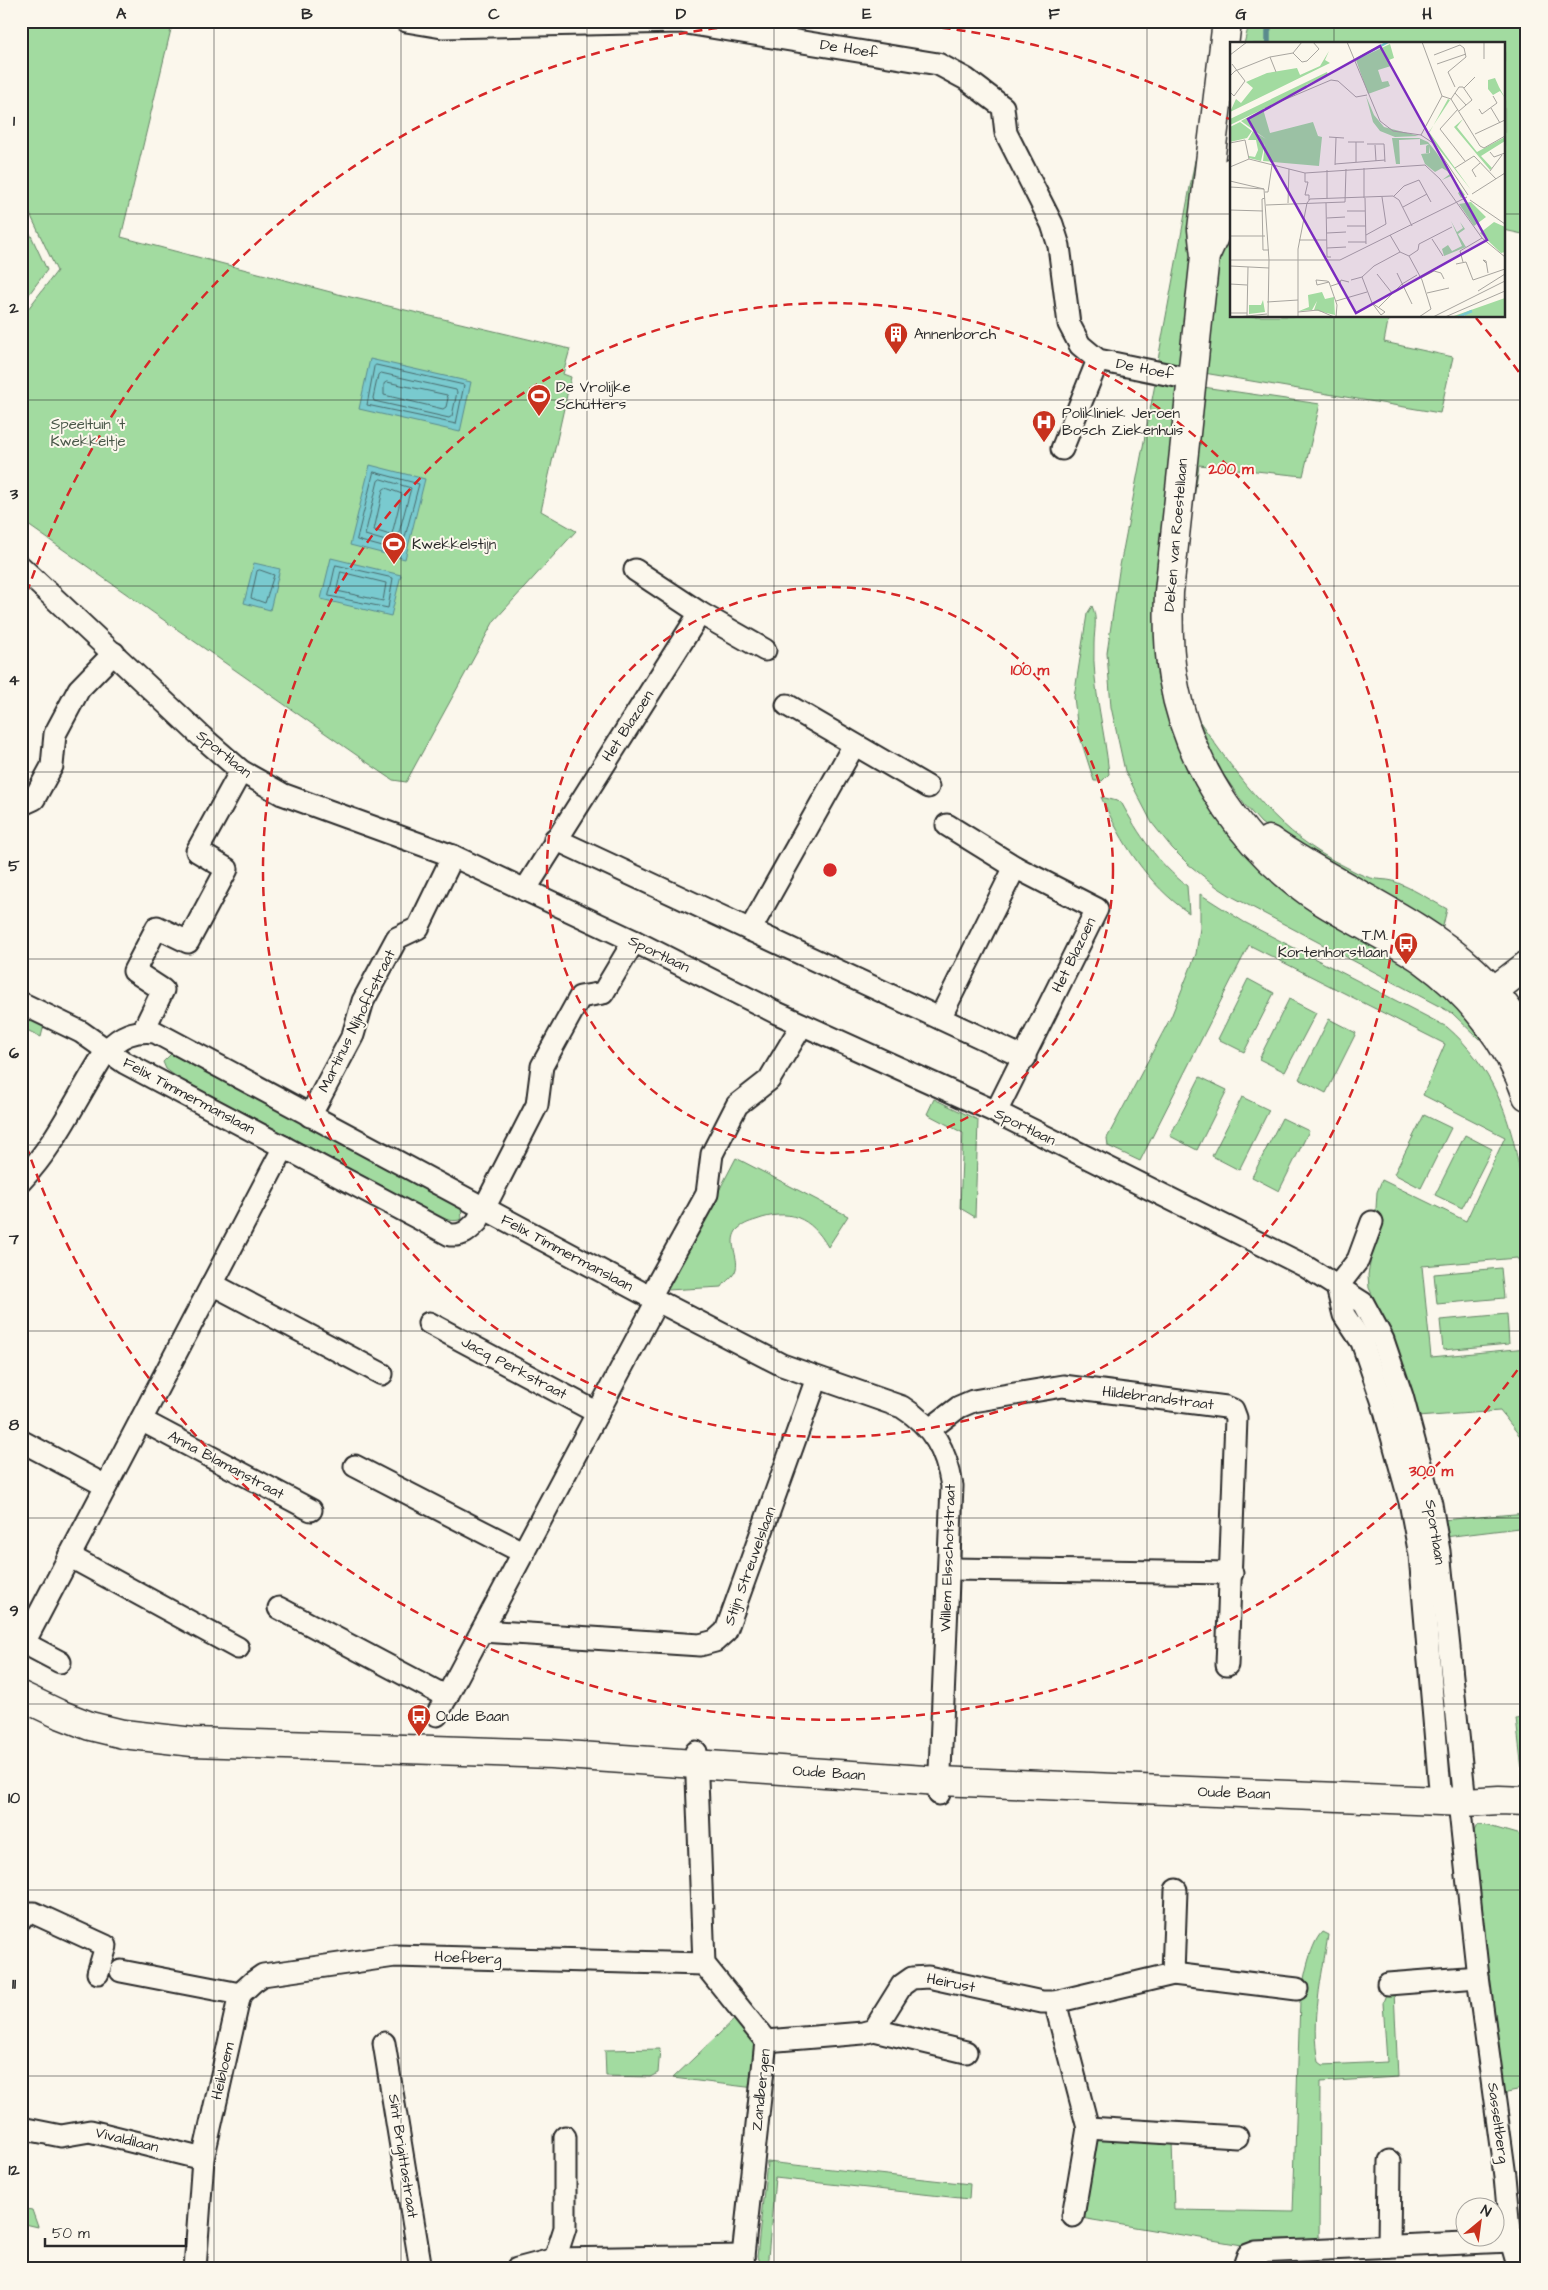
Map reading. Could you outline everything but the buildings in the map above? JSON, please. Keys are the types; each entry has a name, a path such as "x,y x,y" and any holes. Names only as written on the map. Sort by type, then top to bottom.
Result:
{"street":[{"name":"De Hoef","path":"406,21 442,27 680,22 938,64 966,79 1003,107 1006,133 1052,224 1059,246 1069,324 1080,345 1098,360 1191,378"},
{"name":"Deken van Roestellaan","path":"1227,21 1202,229 1205,256 1169,592 1169,641 1173,678 1188,732 1206,772 1226,804 1247,835 1273,863 1322,901 1423,961 1490,1006 1527,1041"},
{"path":"1238,42 1241,21"},
{"name":"Deken van Roestellaan","path":"1205,256 1224,216 1230,183"},
{"name":"De Hoef","path":"1062,449 1098,360"},
{"name":"Sportlaan","path":"21,567 202,737 241,771 282,794 453,856 634,941 802,1025 996,1112 1303,1265 1337,1288 1364,1303 1383,1340 1402,1396 1432,1504 1439,1551 1455,1802"},
{"path":"635,570 700,613 766,650"},
{"name":"Het Blazoen","path":"525,890 555,839 700,613"},
{"path":"21,805 34,799 52,766 55,734 79,689 114,653"},
{"path":"787,705 928,787"},
{"path":"750,930 854,745"},
{"path":"143,1031 164,990 134,971 157,927 188,942 227,869 197,851 241,771"},
{"name":"Het Blazoen","path":"947,824 1015,867 1097,909 1025,1058 996,1112"},
{"path":"555,839 1025,1058"},
{"name":"Martinus Nijhoffstraat","path":"310,1116 353,1035 363,1001 397,938 418,928 453,856"},
{"path":"940,1018 1015,867"},
{"path":"483,1209 537,1105 542,1066 580,997 604,993 634,941"},
{"path":"1490,1006 1527,965"},
{"path":"1490,1006 1527,986"},
{"path":"21,1003 81,1032 107,1050 60,1132 38,1164 21,1181"},
{"name":"Deken van Roestellaan","path":"1490,1006 1509,1057 1527,1096"},
{"path":"279,1608 442,1706 598,1413 707,1194 712,1154 737,1105 769,1080 802,1025"},
{"name":"Felix Timmermanslaan","path":"483,1209 477,1222 467,1232 459,1235 450,1234 125,1063 107,1050 129,1033 155,1032 654,1299"},
{"path":"60,1662 24,1643 284,1147"},
{"path":"1337,1288 1358,1260 1372,1222"},
{"path":"212,1284 382,1374"},
{"name":"Willem Elsschotstraat","path":"654,1299 782,1365 902,1408 918,1417 930,1430 940,1446 948,1466 952,1486 939,1787"},
{"name":"Jacq Perkstraat","path":"429,1323 598,1413"},
{"name":"Stijn Streuvelslaan","path":"482,1631 700,1645 715,1641 726,1631 817,1378"},
{"name":"Hildebrandstraat","path":"930,1430 959,1407 973,1401 1063,1386 1226,1407 1233,1410 1236,1418 1232,1573 1227,1665"},
{"name":"Anna Blamanstraat","path":"141,1420 311,1510"},
{"path":"21,1441 106,1486"},
{"path":"355,1466 524,1553"},
{"path":"69,1556 238,1648"},
{"path":"949,1568 1232,1573"},
{"name":"Oude Baan","path":"21,1696 90,1726 123,1734 193,1742 696,1757 939,1787 1455,1802 1527,1801"},
{"path":"696,1757 704,1964"},
{"name":"Oude Baan","path":"1455,1802 1527,1818"},
{"name":"Sasseltberg","path":"1455,1802 1505,2176 1511,2241 1519,2269"},
{"path":"1173,1974 1176,1890"},
{"path":"21,1918 24,1913 34,1913 106,1946 98,1973"},
{"name":"Hoefberg","path":"240,1994 263,1975 395,1956 704,1964"},
{"name":"Zandbergen","path":"704,1964 766,2041 743,2262"},
{"path":"121,1972 240,1994"},
{"name":"Heirust","path":"874,2030 902,1985 912,1978 928,1977 1042,2002 1055,2002 1173,1974 1297,1990"},
{"path":"1388,1984 1478,1977"},
{"name":"Heibloem","path":"196,2269 203,2159 240,1994"},
{"path":"1055,2002 1088,2128 1073,2216"},
{"path":"766,2041 863,2033 874,2030 966,2052"},
{"name":"Sint Brigittastraat","path":"384,2043 421,2269"},
{"name":"Vivaldilaan","path":"21,2128 61,2136 90,2131 203,2159"},
{"path":"1088,2128 1236,2137"},
{"path":"555,2264 565,2228 565,2136"},
{"path":"1389,2246 1390,2161"},
{"path":"1243,2269 1248,2255 1256,2252 1511,2241"},
{"path":"517,2269 555,2264 743,2262"}],"green space":[{"name":"Speeltuin 't Kwekkeltje","path":"21,21 173,21 121,237 342,295 570,349 563,374 571,377 541,511 576,531 494,621 406,782 393,780 365,761 21,520 21,318 57,271 21,195"},
{"path":"1264,21 1420,21 1527,26 1527,235 1506,230 1506,42 1244,42 1249,24 1262,25"},
{"path":"1230,158 1230,318 1389,318 1384,342 1453,357 1440,413 1204,373"},
{"path":"1195,160 1205,162 1180,369 1157,365"},
{"path":"21,214 47,270 21,305"},
{"path":"1156,379 1178,382 1155,595 1205,798 1421,966 1490,1035 1479,1039 1452,1013 1217,887 1188,864 1152,823 1125,771 1111,707 1107,653 1119,571"},
{"path":"1203,387 1320,404 1303,476 1199,465 1182,577"},
{"path":"1092,606 1095,620 1095,677 1109,774 1102,781 1094,781 1078,731 1074,697 1087,614"},
{"path":"1200,722 1231,765 1264,805 1301,839 1323,854 1364,876 1390,880 1447,909 1441,934 1298,849 1261,823 1244,804 1216,764"},
{"path":"1101,797 1121,802 1135,826 1158,858 1187,886 1189,913 1174,902 1148,876 1127,846"},
{"path":"1200,894 1244,922 1447,1027 1476,1058 1497,1093 1511,1132 1520,1174 1525,1216 1527,1259 1527,1342 1519,1261 1517,1258 1422,1266 1431,1357 1527,1348 1527,1445 1500,1411 1417,1417 1395,1342 1369,1288 1368,1275 1374,1241 1377,1192 1382,1180 1466,1221 1505,1137 1423,1095 1445,1044 1249,945 1140,1161 1108,1146 1107,1138 1171,1017 1196,954 1200,928"},
{"path":"1248,979 1274,993 1244,1052 1218,1039"},
{"path":"1289,999 1316,1013 1285,1072 1259,1059"},
{"path":"21,1014 44,1025 41,1037 21,1027"},
{"path":"1329,1019 1356,1033 1326,1093 1299,1079"},
{"path":"171,1054 453,1202 461,1208 462,1219 456,1221 436,1215 178,1078 166,1069 163,1062"},
{"path":"1200,1077 1227,1090 1197,1150 1170,1136"},
{"path":"1242,1097 1269,1110 1239,1170 1212,1156"},
{"path":"934,1099 978,1120 975,1217 960,1208 963,1133 927,1114"},
{"path":"1424,1115 1451,1128 1421,1188 1394,1174"},
{"path":"1282,1118 1309,1131 1279,1191 1252,1177"},
{"path":"1465,1135 1492,1149 1462,1208 1435,1195"},
{"path":"736,1158 848,1216 828,1247 814,1228 806,1222 789,1215 768,1216 743,1225 736,1231 733,1241 737,1264 736,1269 722,1287 667,1290"},
{"path":"1501,1268 1504,1298 1437,1304 1434,1274"},
{"path":"1507,1314 1509,1344 1443,1350 1440,1320"},
{"path":"1527,1513 1527,1527 1445,1537 1441,1520"},
{"path":"1527,1717 1527,1778 1523,1778 1516,1719"},
{"path":"1477,1825 1489,1826 1527,1837 1527,2088 1502,2093 1470,1842 1473,1840"},
{"path":"1322,1932 1328,1935 1320,1982 1317,2015 1316,2031 1319,2062 1323,2065 1387,2062 1383,2002 1387,1992 1394,1991 1398,2077 1320,2082 1319,2241 1242,2245 1081,2218 1095,2136 1172,2140 1174,2210 1293,2212 1300,2001 1310,1955 1317,1938"},
{"path":"738,2016 756,2042 755,2088 673,2078"},
{"path":"660,2049 658,2073 650,2077 606,2076 605,2050"},
{"path":"767,2162 970,2184 969,2199 775,2178 767,2269 762,2269 757,2257"},
{"path":"21,2208 32,2210 38,2227 21,2223"}],"water":[{"path":"370,359 471,382 460,432 359,409"},
{"path":"370,465 425,479 405,559 350,545"},
{"path":"331,558 401,575 391,616 321,599"},
{"path":"254,563 280,569 270,610 244,603"}],"waterway":[{"path":"1268,42 1271,21"}],"place":[{"name":"Annenborch","path":"896,355"},
{"name":"De Vrolijke Schutters","path":"539,417"},
{"name":"Polikliniek Jeroen Bosch Ziekenhuis","path":"1044,443"},
{"name":"Kwekkelstijn","path":"394,565"},
{"name":"T.M. Kortenhorstlaan","path":"1406,965"},
{"name":"Oude Baan","path":"419,1737"}]}
